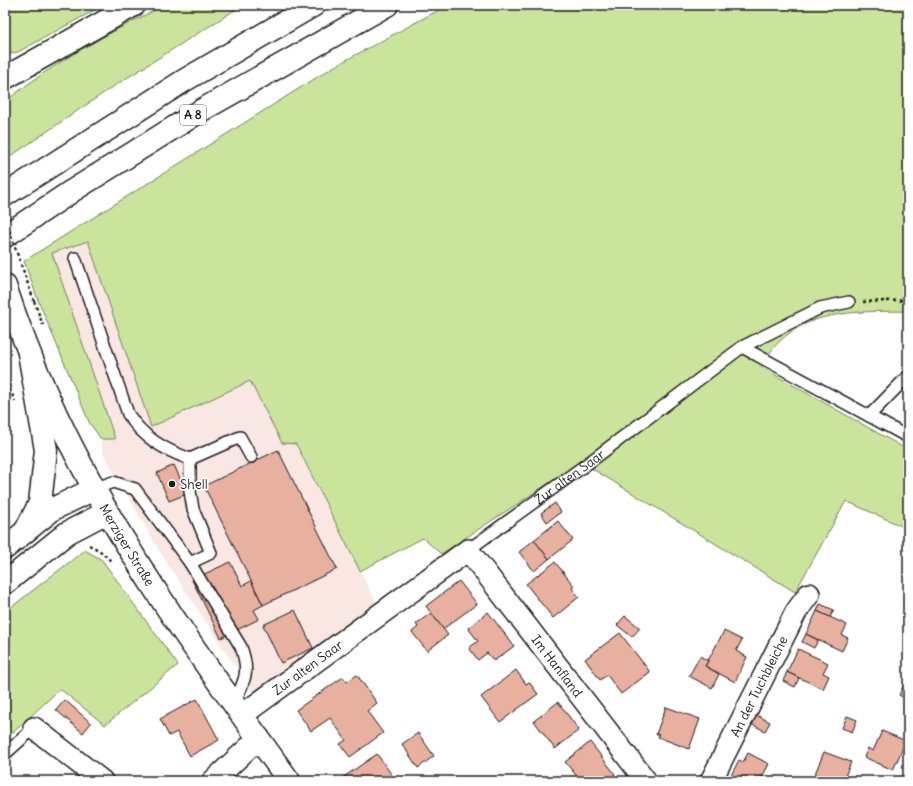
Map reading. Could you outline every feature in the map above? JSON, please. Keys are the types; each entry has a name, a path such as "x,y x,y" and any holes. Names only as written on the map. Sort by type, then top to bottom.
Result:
{"main road":[{"path":"5,78 134,5"},
{"name":"A 8","path":"5,195 185,80 314,5"},
{"name":"A 8","path":"5,236 72,191 202,110 387,5"},
{"name":"Merziger Straße","path":"5,286 30,353 69,441 107,512 130,550 194,647 289,781"},
{"path":"26,530 40,503 46,450 30,353"},
{"path":"5,548 53,509 94,489"},
{"path":"5,583 67,533 107,512"}],"street":[{"name":"Zur alten Saar","path":"238,709 468,550"},
{"name":"Im Hanfland","path":"468,550 646,781"},
{"name":"An der Tuchbleiche","path":"711,781 796,612 809,594"},
{"path":"34,728 102,781"},
{"path":"213,781 258,738"}],"lane":[{"path":"75,258 128,414 135,425 164,449 190,459 240,437 251,457"},
{"name":"Zur alten Saar","path":"468,550 591,461 742,347 820,308 848,302"},
{"path":"742,347 908,437"},
{"path":"869,416 908,376"},
{"path":"190,459 190,491 193,510 211,553 190,563"},
{"path":"94,489 113,482 135,489 190,563 241,647 247,662 246,679 238,709"},
{"path":"5,754 34,728"}],"path":[{"path":"5,218 34,301"},
{"path":"848,302 908,300"},
{"path":"5,378 16,404"},
{"path":"67,533 75,547 87,544 99,550 114,564"}],"shaded area":[{"path":"88,241 151,426 250,381 282,442 295,444 378,606 255,696 160,552 103,453 101,439 114,439 52,253"}],"green space":[{"path":"5,5 104,5 18,52 5,55"},
{"path":"165,5 243,5 111,88 5,160 5,102 23,87 62,61 102,37"},
{"path":"448,5 908,5 908,311 874,311 840,314 807,323 793,331 776,344 761,367 908,450 908,529 846,501 795,592 581,462 441,554 423,538 360,571 296,444 282,443 250,381 151,427 88,241 52,253 115,439 101,439 89,422 38,300 24,261 335,66"},
{"path":"85,550 102,560 178,665 105,725 60,689 5,740 5,612"}],"building":[{"path":"278,450 337,569 263,605 204,486"},
{"name":"Shell","path":"174,465 187,494 169,501 157,473"},
{"path":"555,503 561,512 547,522 541,513"},
{"path":"558,521 573,540 549,559 534,540"},
{"path":"534,540 549,559 534,571 519,552"},
{"path":"230,562 242,586 251,581 263,605 254,610 259,619 221,638 192,580"},
{"path":"555,562 574,586 572,588 579,597 553,618 526,584"},
{"path":"459,581 477,604 443,629 426,606"},
{"path":"820,604 834,610 830,617 817,611"},
{"path":"295,610 313,648 281,663 263,625"},
{"path":"817,611 847,625 842,635 848,638 842,651 806,634"},
{"path":"488,612 514,646 494,661 487,653 478,660 469,648 478,641 468,628"},
{"path":"431,613 448,635 427,651 412,632 418,627 416,624"},
{"path":"625,616 640,628 632,637 617,625"},
{"path":"724,631 742,640 736,651 747,657 735,682 705,666"},
{"path":"620,633 650,672 621,694 607,675 600,680 585,659"},
{"path":"806,634 818,640 814,648 802,642"},
{"path":"798,649 828,663 823,673 829,676 823,689 787,672"},
{"path":"700,656 708,661 705,666 719,674 712,688 689,676"},
{"path":"516,670 526,684 529,682 538,694 500,722 481,697"},
{"path":"787,672 799,678 795,687 783,681"},
{"path":"357,675 377,703 367,711 383,733 350,757 340,744 346,740 330,718 311,731 296,710 343,677 347,682"},
{"path":"906,681 908,682 908,700 899,695"},
{"path":"197,699 219,740 190,756 177,732 169,736 160,719"},
{"path":"65,700 91,723 83,733 56,710"},
{"path":"558,702 579,730 555,749 534,721"},
{"path":"666,707 700,719 689,749 658,737 659,735 656,734"},
{"path":"756,715 770,722 765,731 751,724"},
{"path":"847,716 857,720 852,732 842,728"},
{"path":"882,731 906,741 893,770 864,757 868,748 873,751"},
{"path":"418,733 434,756 418,768 402,744"},
{"path":"590,742 615,774 606,781 581,781 565,762"},
{"path":"824,752 851,762 843,781 812,781"},
{"path":"748,753 769,764 760,781 728,781 739,760 743,762"},
{"path":"377,754 396,781 338,781"}],"place":[{"name":"Shell","path":"172,484"}]}
